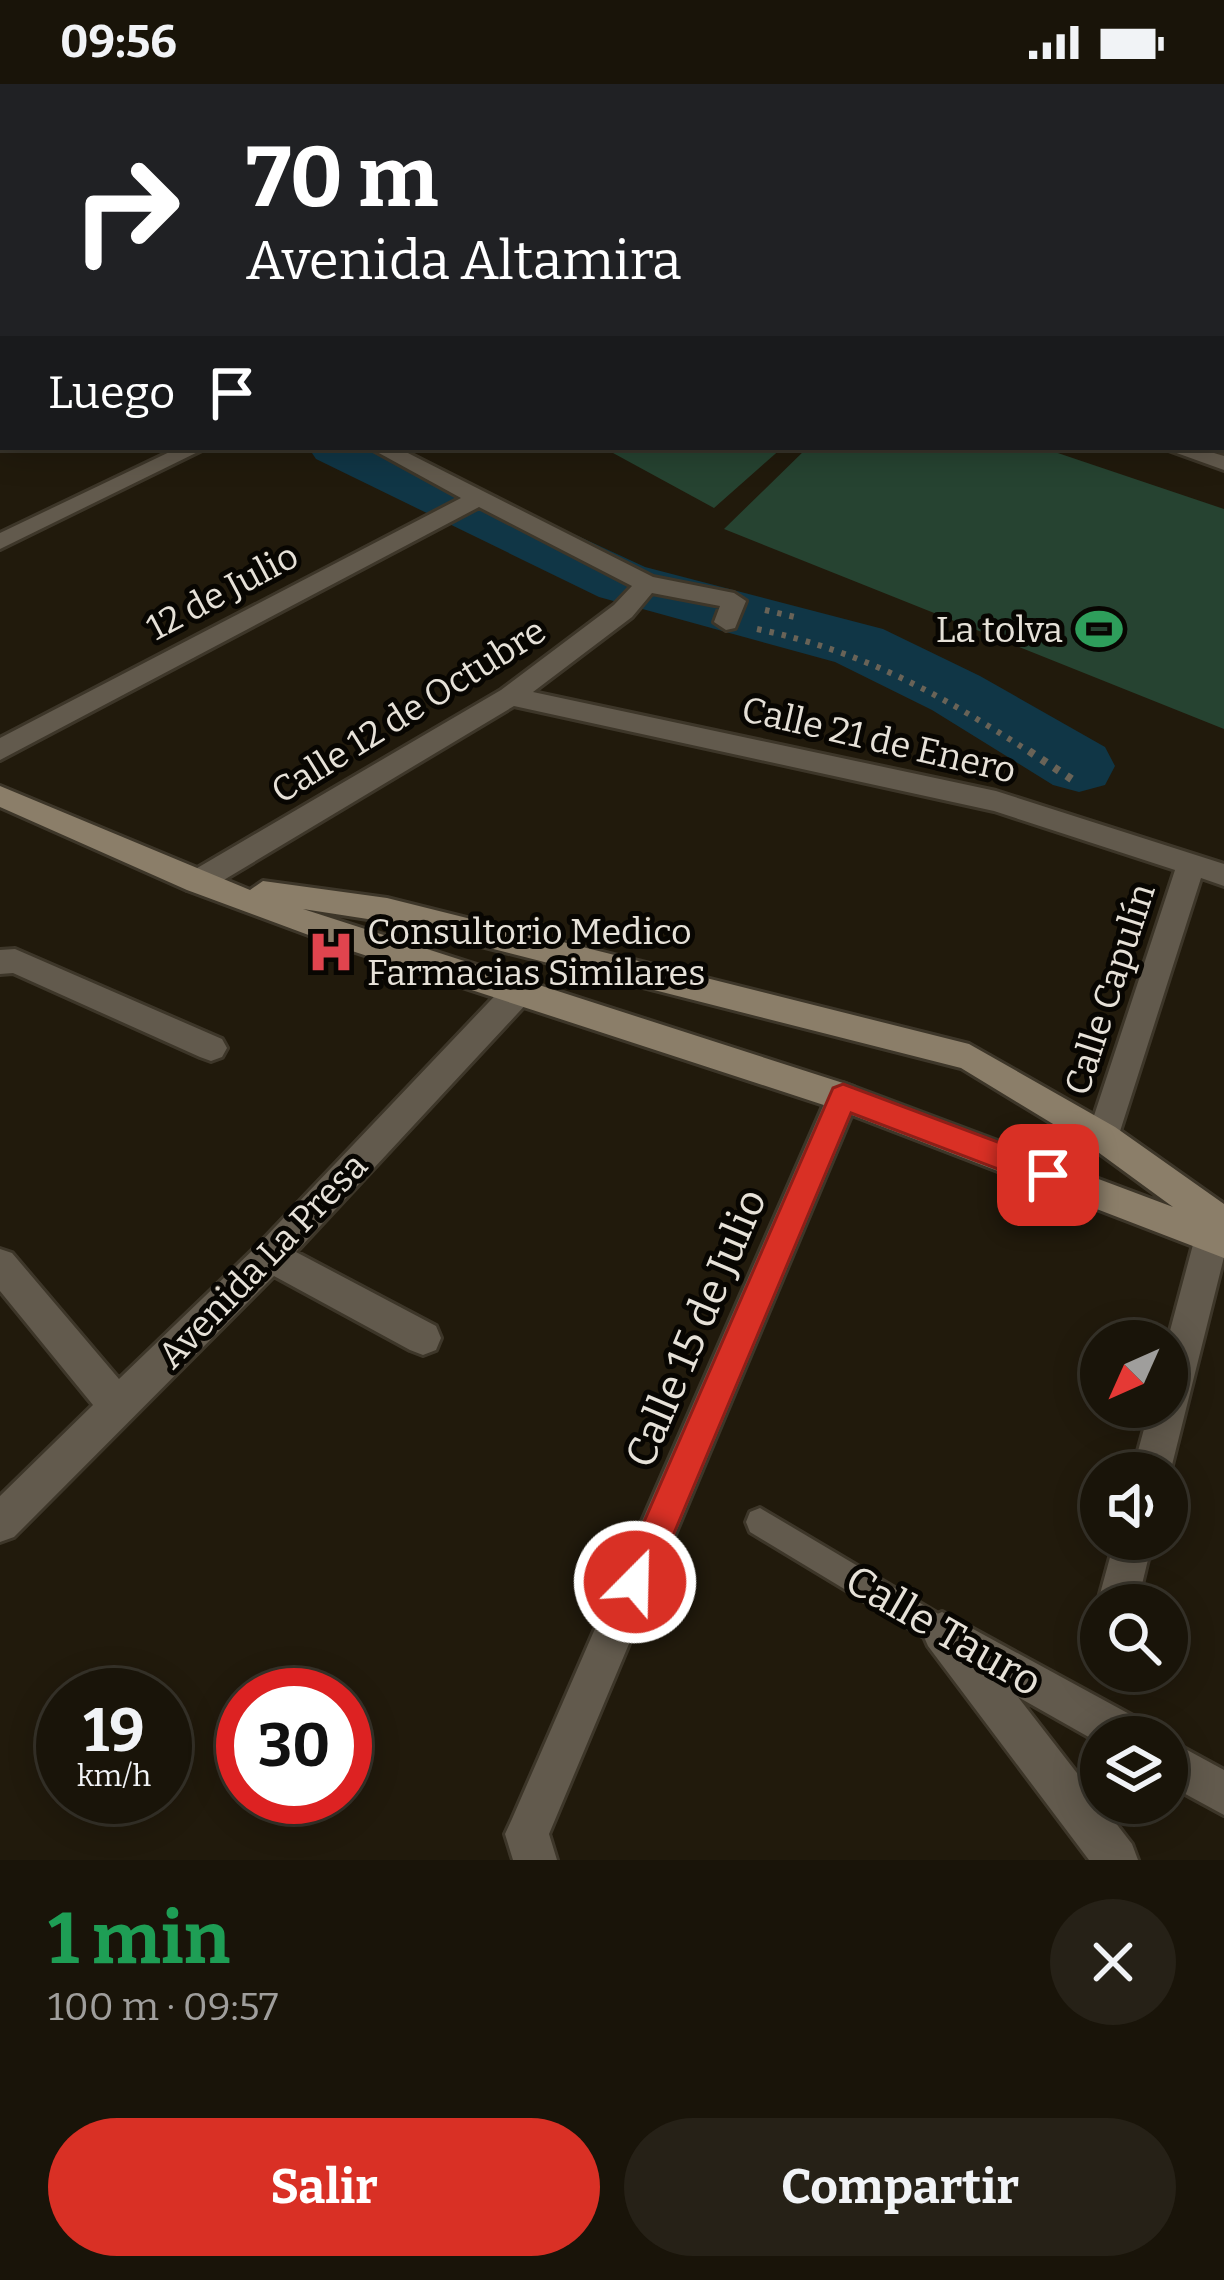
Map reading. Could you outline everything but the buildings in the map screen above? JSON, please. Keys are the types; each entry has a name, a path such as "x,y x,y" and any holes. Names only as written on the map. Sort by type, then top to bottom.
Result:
{"street":[{"path":"0,542 191,450"},
{"path":"384,450 464,503 646,584 730,612"},
{"path":"1181,450 1224,463"},
{"name":"12 de Julio","path":"0,750 464,503"},
{"name":"Calle 12 de Octubre","path":"197,882 511,696 622,611 646,584"},
{"name":"Calle 21 de Enero","path":"511,696 996,801 1224,875"},
{"path":"4,802 197,882 359,942 843,1097 1220,1234"},
{"name":"Calle Capulín","path":"1102,1137 1190,863"},
{"path":"197,882 387,910 969,1058 1102,1137 1220,1234"},
{"path":"0,962 15,961 211,1048"},
{"name":"Avenida La Presa","path":"0,1522 270,1256 519,991"},
{"name":"Calle 15 de Julio","path":"535,1860 526,1834 843,1097"},
{"path":"1157,1452 1220,1234"},
{"path":"270,1256 423,1338"},
{"path":"0,1265 118,1406"},
{"path":"942,1632 1116,1860"},
{"name":"Calle Tauro","path":"942,1632 1092,1716"},
{"path":"1188,1772 1224,1793"}],"lane":[{"name":"Calle Tauro","path":"760,1522 942,1632"}],"path":[{"path":"730,612 827,644 943,696 1076,782"}],"green space":[{"path":"608,450 780,450 714,508"},
{"name":"La tolva","path":"805,450 1049,450 1224,509 1224,729 724,529"}],"waterway":[{"path":"343,450 622,582 859,646 956,693 1079,766"}],"place":[{"name":"La tolva","path":"1099,629"},
{"name":"Consultorio Medico Farmacias Similares","path":"331,952"}],"route":[{"path":"635,1582 843,1097 1048,1175"}]}
